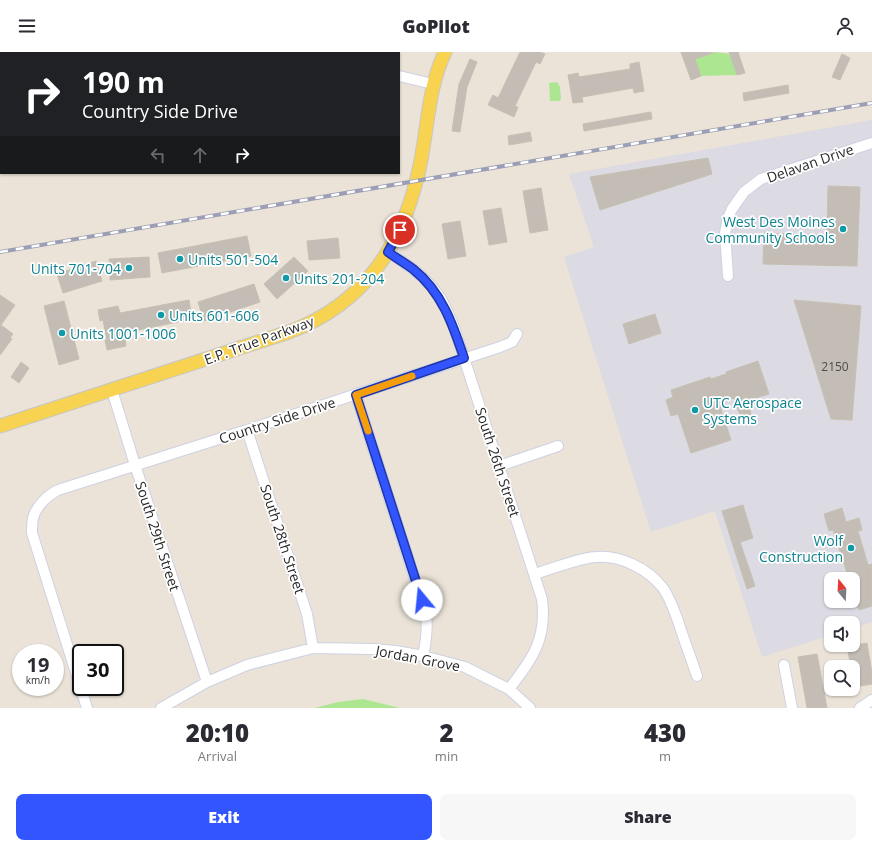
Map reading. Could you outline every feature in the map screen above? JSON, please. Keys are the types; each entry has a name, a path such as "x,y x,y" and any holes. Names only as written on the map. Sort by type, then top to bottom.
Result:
{"main road":[{"name":"E.P. True Parkway","path":"0,426 290,332 330,312 357,291 388,252 402,224 412,198 420,165 433,84 438,66 445,52"}],"street":[{"path":"400,76 433,84"},
{"name":"Delavan Drive","path":"728,276 725,233 728,218 732,209 744,192 761,179 872,143"},
{"name":"South 26th Street","path":"388,252 413,268 430,285 440,299 454,327 542,599 544,615 538,647 526,667 509,689"},
{"name":"Country Side Drive","path":"87,708 32,534 33,517 38,508 49,495 58,490 356,395 512,342 517,334"},
{"name":"South 29th Street","path":"112,390 135,465 207,682"},
{"path":"356,395 426,614 428,625 423,656"},
{"name":"South 28th Street","path":"247,430 307,614 313,648"},
{"path":"499,466 558,446"},
{"path":"534,574 583,559 596,557 626,562 640,568 663,588 670,602 697,676"},
{"name":"Jordan Grove","path":"161,708 207,682 247,665 313,648 372,648 423,656 466,667 497,681 509,689 530,708"},
{"path":"784,665 792,708"}],"shaded area":[{"path":"872,120 872,622 860,626 860,616 824,616 824,637 762,657 715,511 651,532 564,257 594,247 569,174"}],"green space":[{"path":"715,52 730,54 737,75 701,76 695,59"},
{"path":"557,82 560,87 561,99 559,101 550,101 549,83"},
{"path":"363,699 400,708 315,708 338,702"}],"building":[{"path":"520,52 540,52 545,54 540,64 536,62 515,106 518,107 514,117 488,105 493,95 498,98"},
{"path":"681,52 713,53 695,59 701,76 691,80"},
{"path":"729,52 738,52 745,73 737,75"},
{"path":"842,54 850,58 840,80 832,77"},
{"path":"470,59 477,62 467,87 460,132 452,131 459,84"},
{"path":"639,62 644,91 634,93 633,88 582,97 583,102 573,103 568,75 578,73 579,77 630,69 630,64"},
{"path":"788,85 789,93 744,101 743,93"},
{"path":"651,112 652,119 584,131 583,124"},
{"path":"530,132 532,141 509,145 508,136"},
{"path":"708,158 712,174 600,210 590,177"},
{"name":"West Des Moines Community Schools","path":"828,186 860,187 857,266 763,264 764,233 827,235"},
{"path":"541,188 548,230 530,233 523,191"},
{"path":"501,208 507,242 489,245 483,211"},
{"path":"460,221 466,256 448,259 442,224"},
{"path":"247,236 251,256 162,273 158,253"},
{"path":"338,238 340,258 309,260 307,241"},
{"name":"Units 701-704","path":"149,257 150,277 110,280 109,259"},
{"name":"Units 201-204","path":"294,257 308,271 277,299 264,284"},
{"path":"96,261 102,281 63,293 57,274"},
{"path":"254,284 260,302 204,321 198,302"},
{"path":"0,295 15,305 1,325 13,334 10,338 12,339 0,355"},
{"path":"189,300 192,319 124,333 126,346 107,350 105,340 107,340 103,320 100,321 98,310 118,306 120,313"},
{"path":"794,300 861,306 852,420 831,419"},
{"name":"Units 1001-1006","path":"64,301 79,359 59,365 44,306"},
{"path":"655,314 661,333 629,344 623,324"},
{"name":"UTC Aerospace Systems","path":"758,361 769,394 752,399 754,404 749,406 751,414 741,418 734,398 719,403 731,440 691,453 678,414 671,416 666,400 673,397 671,390 710,377 711,379 726,374 726,372"},
{"path":"21,362 29,368 19,383 11,377"},
{"path":"743,505 753,538 740,542 755,586 747,589 722,511"},
{"name":"Wolf Construction","path":"842,508 846,522 859,518 862,530 858,531 868,565 872,564 872,606 859,610 860,572 847,572 833,530 829,531 824,514"},
{"path":"867,643 872,673 872,684 860,686 860,660 850,660 848,652 860,652 860,644"},
{"path":"817,654 827,708 807,708 798,657"}],"railway":[{"path":"0,252 872,103"}],"slow traffic":[{"path":"368,431 356,395 412,376"}],"place":[{"name":"West Des Moines Community Schools","path":"843,229"},
{"name":"Units 501-504","path":"180,259"},
{"name":"Units 701-704","path":"129,268"},
{"name":"Units 201-204","path":"286,278"},
{"name":"Units 601-606","path":"161,315"},
{"name":"Units 1001-1006","path":"62,333"},
{"name":"UTC Aerospace Systems","path":"695,410"},
{"name":"Wolf Construction","path":"851,548"}],"route":[{"path":"400,230 388,252 413,268 430,285 440,299 454,327 464,358 356,395 422,600"}]}
